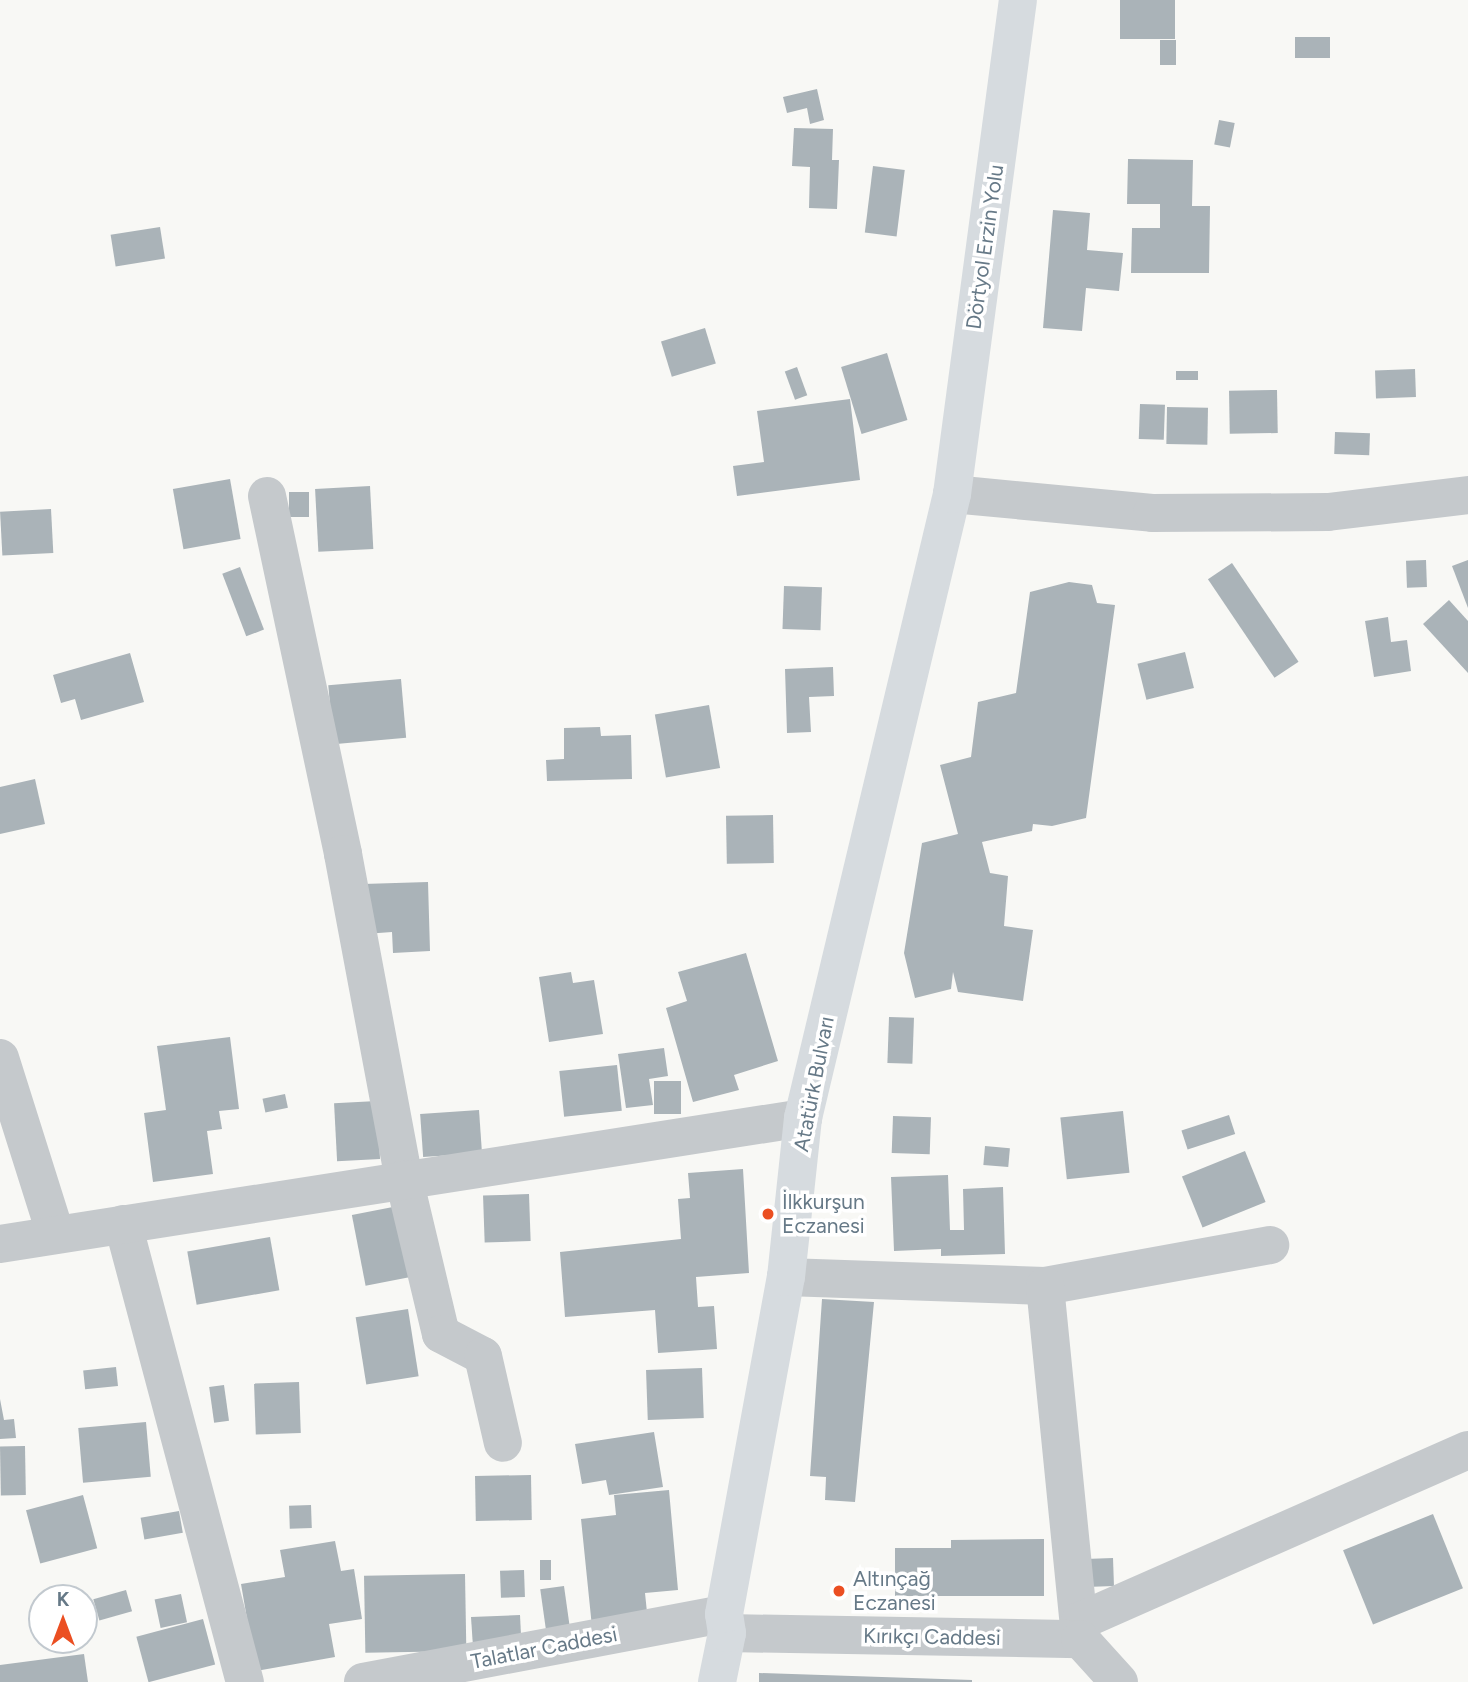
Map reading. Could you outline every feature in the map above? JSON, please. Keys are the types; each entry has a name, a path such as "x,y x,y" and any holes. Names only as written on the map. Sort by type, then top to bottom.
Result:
{"main road":[{"name":"Dörtyol Erzin Yolu","path":"952,494 1018,0"},
{"name":"Atatürk Bulvarı","path":"717,1682 786,1277 803,1118 952,494"}],"street":[{"path":"952,494 1152,513 1328,512 1468,495"},
{"path":"267,496 343,854 404,1179 440,1335 483,1356 503,1443"},
{"path":"0,1058 55,1232"},
{"path":"0,1244 55,1232 123,1224 803,1118"},
{"path":"123,1224 245,1682"},
{"path":"786,1277 1045,1286 1270,1245"},
{"path":"1045,1286 1080,1630 1119,1682"},
{"path":"1080,1630 1468,1450"},
{"name":"Kırıkçı Caddesi","path":"726,1623 1080,1630"},
{"name":"Talatlar Caddesi","path":"363,1682 726,1623"}],"building":[{"path":"1120,0 1175,0 1175,39 1120,39"},
{"path":"1295,37 1330,37 1330,58 1295,58"},
{"path":"1160,40 1176,40 1176,65 1160,65"},
{"path":"817,89 824,120 810,124 807,108 787,113 783,97"},
{"path":"1219,120 1235,123 1230,148 1214,145"},
{"path":"794,128 833,129 832,160 839,160 837,209 809,208 810,167 792,166"},
{"path":"1128,159 1193,160 1192,206 1210,206 1209,273 1131,273 1132,228 1160,228 1160,204 1127,204"},
{"path":"873,166 905,170 897,236 865,233"},
{"path":"1053,210 1090,213 1087,250 1123,253 1119,291 1086,288 1082,331 1043,328"},
{"path":"160,227 165,259 116,266 111,235"},
{"path":"705,328 716,363 672,377 661,341"},
{"path":"887,353 907,420 862,434 841,367"},
{"path":"797,367 807,395 795,400 785,371"},
{"path":"1415,369 1416,397 1376,398 1375,370"},
{"path":"1176,371 1198,371 1198,380 1176,380"},
{"path":"1277,390 1278,433 1230,434 1229,391"},
{"path":"850,399 860,480 737,496 733,466 764,462 757,411"},
{"path":"1140,404 1165,405 1164,440 1139,439"},
{"path":"1167,407 1208,408 1207,445 1166,444"},
{"path":"1335,432 1370,433 1369,455 1334,454"},
{"path":"230,479 241,539 183,549 173,489"},
{"path":"370,486 373,549 318,552 315,489"},
{"path":"289,492 309,492 309,517 289,517"},
{"path":"51,509 53,553 2,556 0,512"},
{"path":"1426,560 1427,587 1407,588 1406,561"},
{"path":"1468,560 1468,608 1452,566"},
{"path":"1232,563 1299,662 1275,678 1208,579"},
{"path":"240,567 264,630 246,636 222,574"},
{"path":"1069,582 1092,585 1097,603 1115,605 1086,818 1052,826 1033,824 1032,831 982,842 990,873 1008,876 1004,926 1033,930 1023,1001 958,992 953,972 951,989 915,998 904,953 922,843 958,834 940,765 971,757 978,702 1016,693 1030,592"},
{"path":"784,586 822,587 820,630 782,629"},
{"path":"1449,600 1468,621 1468,673 1423,624"},
{"path":"1388,617 1391,642 1407,640 1411,671 1374,677 1365,621"},
{"path":"1185,652 1194,688 1146,700 1137,664"},
{"path":"130,653 144,702 81,720 75,699 61,703 53,675"},
{"path":"833,667 834,696 809,697 811,732 787,733 785,669"},
{"path":"401,679 406,738 333,744 328,685"},
{"path":"709,705 720,768 666,778 655,715"},
{"path":"600,727 601,736 631,735 632,779 547,781 546,760 564,759 564,728"},
{"path":"35,779 45,824 0,834 0,787"},
{"path":"773,815 774,863 727,864 726,816"},
{"path":"428,882 430,951 393,953 392,932 365,934 363,884"},
{"path":"746,953 778,1061 734,1075 739,1090 693,1102 666,1008 687,1001 678,972"},
{"path":"571,972 573,983 594,980 603,1034 549,1042 539,977"},
{"path":"889,1017 914,1018 912,1064 887,1063"},
{"path":"230,1037 239,1109 219,1111 222,1129 207,1131 213,1174 153,1182 144,1113 166,1110 157,1046"},
{"path":"664,1048 668,1076 649,1079 653,1105 626,1108 618,1054"},
{"path":"617,1065 622,1111 564,1117 559,1071"},
{"path":"654,1081 681,1081 681,1114 654,1114"},
{"path":"285,1094 288,1108 265,1112 263,1099"},
{"path":"377,1101 380,1159 337,1161 334,1103"},
{"path":"479,1110 482,1153 423,1157 420,1114"},
{"path":"1123,1111 1129,1173 1067,1179 1060,1118"},
{"path":"1229,1115 1235,1134 1188,1149 1181,1130"},
{"path":"893,1116 931,1117 930,1154 892,1153"},
{"path":"985,1146 1010,1148 1008,1167 983,1165"},
{"path":"1245,1151 1266,1202 1203,1227 1182,1176"},
{"path":"743,1169 749,1273 696,1277 698,1307 714,1306 717,1349 658,1353 655,1310 565,1317 560,1252 681,1239 678,1199 690,1198 688,1173"},
{"path":"948,1175 950,1230 964,1230 963,1189 1003,1187 1005,1254 941,1256 941,1249 894,1251 891,1177"},
{"path":"529,1194 531,1241 485,1243 483,1196"},
{"path":"398,1206 412,1277 366,1286 352,1215"},
{"path":"270,1237 279,1290 197,1305 187,1252"},
{"path":"822,1299 874,1302 855,1502 825,1500 826,1477 810,1476"},
{"path":"408,1309 419,1376 366,1384 356,1317"},
{"path":"116,1367 118,1386 85,1389 83,1370"},
{"path":"702,1368 704,1418 648,1420 646,1370"},
{"path":"299,1382 301,1433 256,1435 254,1384"},
{"path":"224,1385 229,1421 214,1423 209,1387"},
{"path":"0,1399 4,1420 14,1419 16,1438 0,1439"},
{"path":"146,1422 151,1477 83,1483 78,1428"},
{"path":"654,1432 663,1487 609,1495 606,1480 582,1484 575,1444"},
{"path":"0,1446 25,1446 26,1495 1,1495"},
{"path":"531,1475 532,1520 476,1521 475,1476"},
{"path":"669,1490 678,1590 645,1593 648,1622 592,1627 581,1519 616,1515 614,1495"},
{"path":"83,1495 97,1548 40,1563 26,1510"},
{"path":"311,1505 312,1528 290,1529 289,1506"},
{"path":"179,1511 183,1533 144,1539 141,1518"},
{"path":"1433,1514 1463,1588 1373,1625 1343,1550"},
{"path":"1044,1539 1044,1596 895,1596 895,1548 951,1548 951,1540"},
{"path":"335,1541 341,1571 354,1569 362,1619 329,1624 335,1657 256,1671 241,1584 285,1577 280,1550"},
{"path":"1113,1558 1114,1586 1086,1587 1085,1559"},
{"path":"540,1560 551,1560 551,1580 540,1580"},
{"path":"524,1570 525,1597 501,1598 500,1571"},
{"path":"465,1574 466,1651 365,1653 364,1576"},
{"path":"564,1586 571,1634 547,1637 540,1589"},
{"path":"126,1590 132,1611 99,1621 98,1598"},
{"path":"181,1594 187,1622 161,1628 155,1600"},
{"path":"520,1615 521,1635 473,1647 471,1617"},
{"path":"203,1619 215,1664 148,1682 136,1637"},
{"path":"84,1654 88,1682 0,1682 0,1665"},
{"path":"759,1673 972,1680 972,1682 759,1682"}],"place":[{"name":"İlkkurşun Eczanesi","path":"768,1214"},
{"name":"Altınçağ Eczanesi","path":"839,1591"}]}
